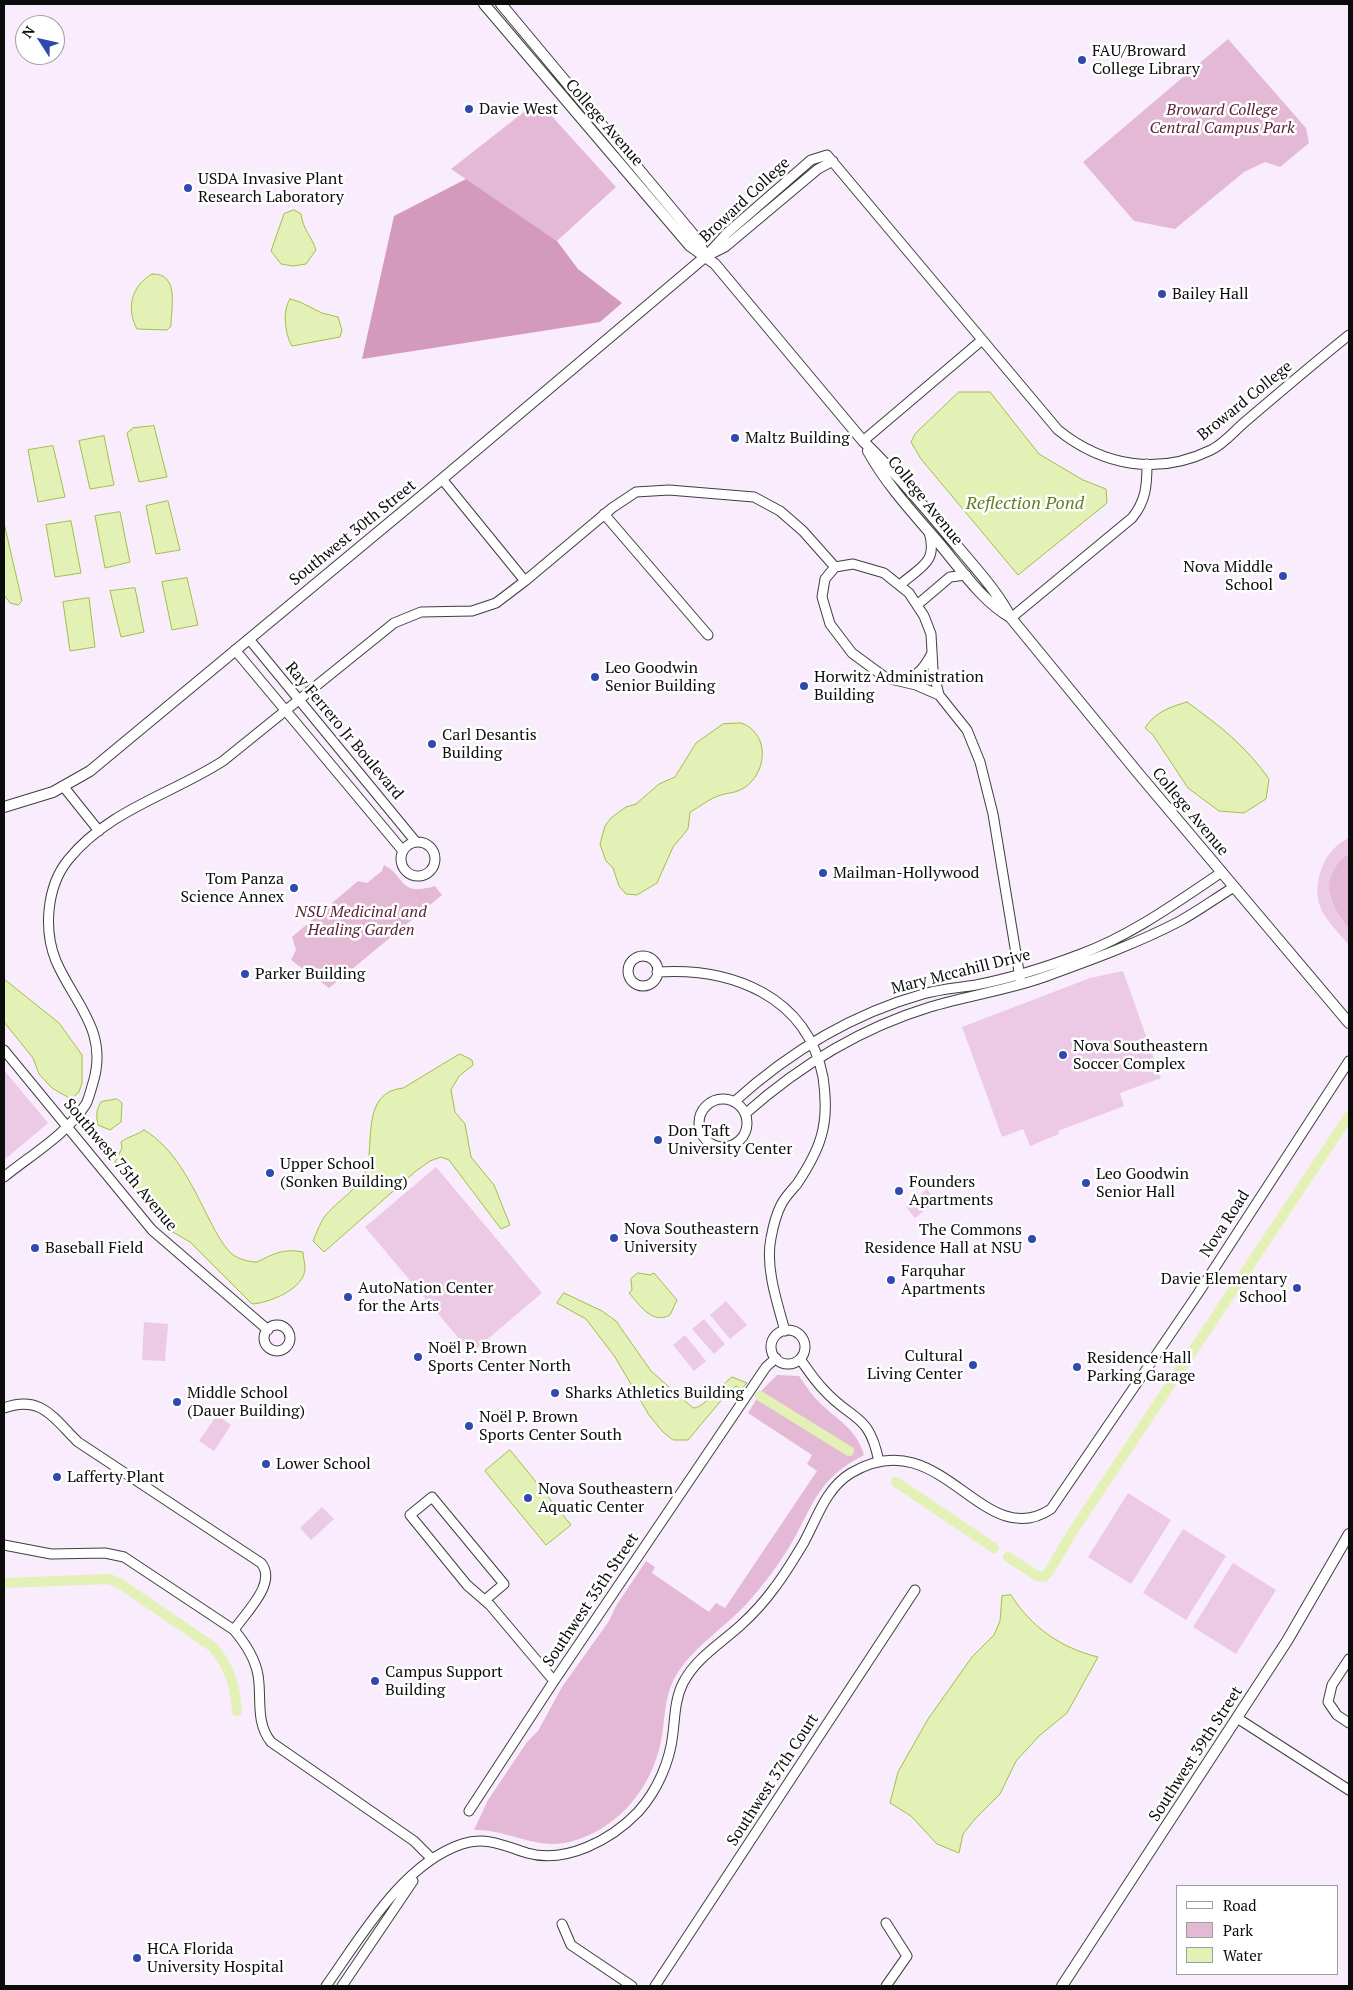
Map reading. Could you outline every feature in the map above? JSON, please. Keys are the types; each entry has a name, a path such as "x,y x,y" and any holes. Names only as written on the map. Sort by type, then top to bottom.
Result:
{"street":[{"name":"College Avenue","path":"484,4 690,246 706,256"},
{"name":"College Avenue","path":"501,4 698,239 706,256 863,442 887,464 1002,600 1011,618 1349,1023"},
{"name":"Broward College","path":"706,256 725,247 830,158 1058,430 1071,441 1101,457 1118,462 1148,464 1184,462 1213,449 1349,336"},
{"name":"Southwest 30th Street","path":"4,807 52,792 90,771 442,479 706,256"},
{"path":"863,442 982,340"},
{"name":"College Avenue","path":"863,442 879,472 929,532 994,608 1011,618"},
{"path":"1011,618 1132,518 1143,503 1147,484 1148,464"},
{"path":"442,479 525,581"},
{"path":"4,1177 67,1126 86,1103 95,1075 98,1052 89,1021 56,959 48,920 50,901 57,879 68,860 99,831 148,799 207,771 400,620 421,612 458,612 484,608 496,603 604,514 636,492 669,490 754,497 780,512 803,532 835,567"},
{"path":"604,514 708,635"},
{"path":"900,585 930,558 933,546 929,532"},
{"path":"939,695 902,681 886,678 852,653 830,624 822,597 825,579 835,567 853,564 884,573 900,585 917,605 929,627 933,670 939,695 966,730 980,762 993,814 1021,979"},
{"path":"917,605 950,577 966,575"},
{"name":"Ray Ferrero Jr Boulevard","path":"249,639 298,701 416,842"},
{"name":"Ray Ferrero Jr Boulevard","path":"235,650 402,851"},
{"path":"902,681 922,670 932,653"},
{"path":"62,786 99,831"},
{"path":"416,842 427,844 434,852 435,862 430,872 419,876 408,873 401,863 402,851 411,843 416,842"},
{"name":"Mary Mccahill Drive","path":"745,1114 780,1085 818,1058 863,1034 922,1009 1021,979 1083,954 1154,918 1222,872"},
{"name":"Mary Mccahill Drive","path":"734,1102 779,1065 811,1043 852,1021 905,999 1046,976 1159,931 1181,920 1234,887"},
{"path":"1154,918 1159,931"},
{"path":"657,972 692,971 714,974 757,989 784,1008 811,1043 818,1058 826,1106 821,1137 809,1165 780,1206 770,1240 772,1277 785,1331"},
{"name":"Southwest 75th Avenue","path":"4,1050 152,1230 268,1330"},
{"name":"Nova Road","path":"879,1462 900,1460 920,1465 1002,1516 1014,1520 1032,1519 1045,1513 1057,1503 1349,1061"},
{"path":"719,1100 734,1102 745,1114 746,1128 744,1135 733,1145 719,1146 706,1139 702,1133 700,1119 707,1106 719,1100"},
{"path":"785,1331 795,1332 803,1339 805,1350 796,1362 785,1364 776,1358 772,1342 775,1337 785,1331"},
{"name":"Southwest 35th Street","path":"469,1811 766,1367 776,1358"},
{"path":"326,1986 385,1902 421,1868 444,1851 465,1843 483,1840 530,1854 547,1856 564,1854 596,1843 625,1824 648,1799 664,1769 673,1736 676,1704 682,1686 690,1672 702,1658 741,1625 775,1587 803,1543 825,1500 839,1482 850,1474 879,1462 872,1434 865,1424 824,1391 800,1359"},
{"path":"4,1408 23,1404 45,1410 56,1417 78,1442 261,1563 266,1572 266,1582 234,1630"},
{"path":"485,1600 504,1584 432,1497 410,1515 468,1585 485,1600 554,1682"},
{"name":"Southwest 39th Street","path":"1062,1986 1288,1642 1349,1534"},
{"path":"4,1545 50,1554 105,1553 124,1558 234,1630 247,1646 256,1665 261,1719 263,1729 271,1742 414,1841 432,1859"},
{"name":"Southwest 37th Court","path":"656,1986 915,1590"},
{"path":"1349,1659 1332,1685 1328,1702 1337,1715 1349,1723"},
{"path":"1237,1718 1349,1790"},
{"path":"342,1986 421,1868"},
{"path":"886,1923 907,1956 886,1986"},
{"path":"562,1924 571,1945 632,1986"}],"green space":[{"name":"Broward College Central Campus Park","path":"1228,39 1306,128 1309,143 1280,167 1265,162 1244,172 1175,229 1134,221 1083,162"},
{"path":"538,101 616,187 557,241 451,169"},
{"path":"1349,853 1349,929 1331,900 1329,881 1339,862"},
{"name":"NSU Medicinal and Healing Garden","path":"384,865 408,887 423,889 435,886 442,895 329,988 291,960 296,950 292,937 358,881 367,883 382,871"},
{"path":"777,1375 799,1376 818,1401 851,1431 861,1446 864,1455 848,1464 825,1484 817,1495 788,1549 765,1582 741,1610 681,1667 668,1694 657,1758 641,1789 619,1816 590,1835 560,1844 548,1844 499,1833 474,1830 488,1800 527,1742 538,1731 562,1687 609,1621 616,1606 646,1561 655,1567 652,1573 709,1612 716,1603 725,1608 817,1471 807,1464 812,1455 748,1413 762,1390"}],"shaded area":[{"path":"466,179 557,241 578,269 622,303 600,322 362,359 394,216"},
{"path":"1349,838 1349,853 1333,871 1329,881 1329,890 1336,910 1349,929 1349,945 1331,925 1322,911 1319,901 1318,880 1326,859 1340,843"},
{"name":"Nova Southeastern Soccer Complex","path":"1123,971 1161,1078 1120,1093 1124,1106 1058,1131 1059,1134 1030,1146 1023,1129 1002,1137 962,1027 1090,978"},
{"path":"4,1070 48,1123 4,1160"},
{"path":"436,1167 542,1293 471,1353 365,1227"},
{"path":"927,1189 936,1201 915,1218 906,1207"},
{"path":"726,1301 747,1325 730,1339 710,1315"},
{"path":"704,1319 725,1344 714,1354 692,1329"},
{"path":"144,1322 168,1324 165,1361 142,1360"},
{"path":"685,1335 706,1361 694,1371 673,1345"},
{"path":"217,1415 231,1425 214,1451 199,1441"},
{"path":"1128,1493 1171,1520 1131,1584 1088,1557"},
{"path":"322,1507 334,1519 311,1540 300,1528"},
{"path":"1183,1529 1226,1556 1186,1620 1143,1593"},
{"path":"1233,1563 1276,1590 1236,1654 1193,1627"}],"water":[{"path":"294,210 301,214 303,224 316,250 306,264 293,266 281,264 271,251 284,214"},
{"path":"152,274 161,275 167,279 172,292 171,326 167,330 137,329 132,314 132,298 135,291"},
{"path":"290,299 322,313 338,317 342,330 340,337 292,346 285,322 286,309"},
{"name":"Reflection Pond","path":"959,392 990,392 1039,454 1083,480 1106,489 1107,503 1018,575 921,459 911,442 915,434"},
{"path":"154,426 167,477 139,482 127,433 133,428"},
{"path":"104,436 114,485 90,489 79,441"},
{"path":"53,446 65,497 38,502 28,450"},
{"path":"168,501 180,550 156,554 146,506"},
{"path":"120,512 130,562 105,568 95,516"},
{"path":"71,521 81,573 55,577 46,525"},
{"path":"4,523 22,601 18,605 10,603 4,595"},
{"path":"187,578 198,625 172,630 162,582"},
{"path":"135,588 144,632 121,637 110,591"},
{"path":"89,598 95,647 70,651 63,602"},
{"path":"1187,702 1232,737 1260,767 1269,779 1266,799 1244,813 1219,811 1188,788 1153,735 1145,728 1158,714"},
{"path":"741,723 754,731 761,744 761,765 755,777 746,787 735,792 717,796 690,812 688,829 673,847 657,883 637,895 626,894 619,886 613,868 606,861 600,844 605,826 611,818 626,807 636,804 659,784 675,777 696,743 723,724"},
{"path":"4,979 59,1023 82,1055 82,1083 79,1092 71,1099 52,1088 39,1074 33,1058 4,1022"},
{"path":"460,1054 472,1060 473,1065 459,1076 451,1090 455,1112 465,1124 471,1157 494,1185 510,1225 501,1229 449,1160 441,1157 430,1161 416,1171 324,1252 313,1241 325,1216 358,1184 366,1171 372,1121 380,1099 389,1092 403,1088"},
{"path":"117,1099 122,1103 121,1122 110,1130 98,1125 97,1113 101,1102"},
{"path":"144,1130 155,1137 173,1156 195,1191 224,1246 232,1254 244,1260 257,1262 284,1251 303,1252 305,1268 303,1276 293,1288 276,1298 252,1304 190,1242 164,1227 115,1162 122,1148 121,1142"},
{"path":"638,1273 650,1275 654,1273 677,1300 670,1315 664,1317 652,1316 629,1293 632,1290 631,1279"},
{"path":"564,1293 602,1311 616,1321 651,1371 693,1408 708,1400 732,1377 747,1383 741,1389 736,1386 729,1391 688,1440 673,1440 663,1432 649,1415 615,1357 586,1319 557,1303"},
{"name":"Nova Southeastern Aquatic Center","path":"510,1450 571,1525 546,1545 485,1471"},
{"path":"1011,1595 1028,1617 1048,1635 1072,1648 1098,1657 1067,1713 1040,1735 1016,1761 1000,1794 963,1834 959,1853 937,1844 911,1816 890,1803 898,1772 928,1719 972,1657 994,1635 1000,1621 1002,1596"}],"waterway":[{"path":"1008,1557 1037,1576 1044,1577 1048,1573 1073,1531 1349,1116"},
{"path":"760,1396 849,1451"},
{"path":"896,1482 994,1548"},
{"path":"4,1583 109,1579 119,1583 213,1647 224,1662 231,1677 237,1711"}],"place":[{"name":"FAU/Broward College Library","path":"1082,60"},
{"name":"Davie West","path":"469,109"},
{"name":"USDA Invasive Plant Research Laboratory","path":"188,188"},
{"name":"Bailey Hall","path":"1162,294"},
{"name":"Maltz Building","path":"735,438"},
{"name":"Nova Middle School","path":"1283,576"},
{"name":"Leo Goodwin Senior Building","path":"595,677"},
{"name":"Horwitz Administration Building","path":"804,686"},
{"name":"Carl Desantis Building","path":"432,744"},
{"name":"Mailman-Hollywood","path":"823,873"},
{"name":"Tom Panza Science Annex","path":"294,888"},
{"name":"Parker Building","path":"245,974"},
{"name":"Nova Southeastern Soccer Complex","path":"1063,1055"},
{"name":"Don Taft University Center","path":"658,1140"},
{"name":"Upper School (Sonken Building)","path":"270,1173"},
{"name":"Leo Goodwin Senior Hall","path":"1086,1183"},
{"name":"Founders Apartments","path":"899,1191"},
{"name":"Nova Southeastern University","path":"614,1238"},
{"name":"The Commons Residence Hall at NSU","path":"1032,1239"},
{"name":"Baseball Field","path":"35,1248"},
{"name":"Farquhar Apartments","path":"891,1280"},
{"name":"Davie Elementary School","path":"1297,1288"},
{"name":"AutoNation Center for the Arts","path":"348,1297"},
{"name":"Noël P. Brown Sports Center North","path":"418,1357"},
{"name":"Cultural Living Center","path":"973,1365"},
{"name":"Residence Hall Parking Garage","path":"1077,1367"},
{"name":"Sharks Athletics Building","path":"555,1393"},
{"name":"Middle School (Dauer Building)","path":"177,1402"},
{"name":"Noël P. Brown Sports Center South","path":"469,1426"},
{"name":"Lower School","path":"266,1464"},
{"name":"Lafferty Plant","path":"57,1477"},
{"name":"Nova Southeastern Aquatic Center","path":"528,1498"},
{"name":"Campus Support Building","path":"375,1681"},
{"name":"HCA Florida University Hospital","path":"137,1958"}]}
